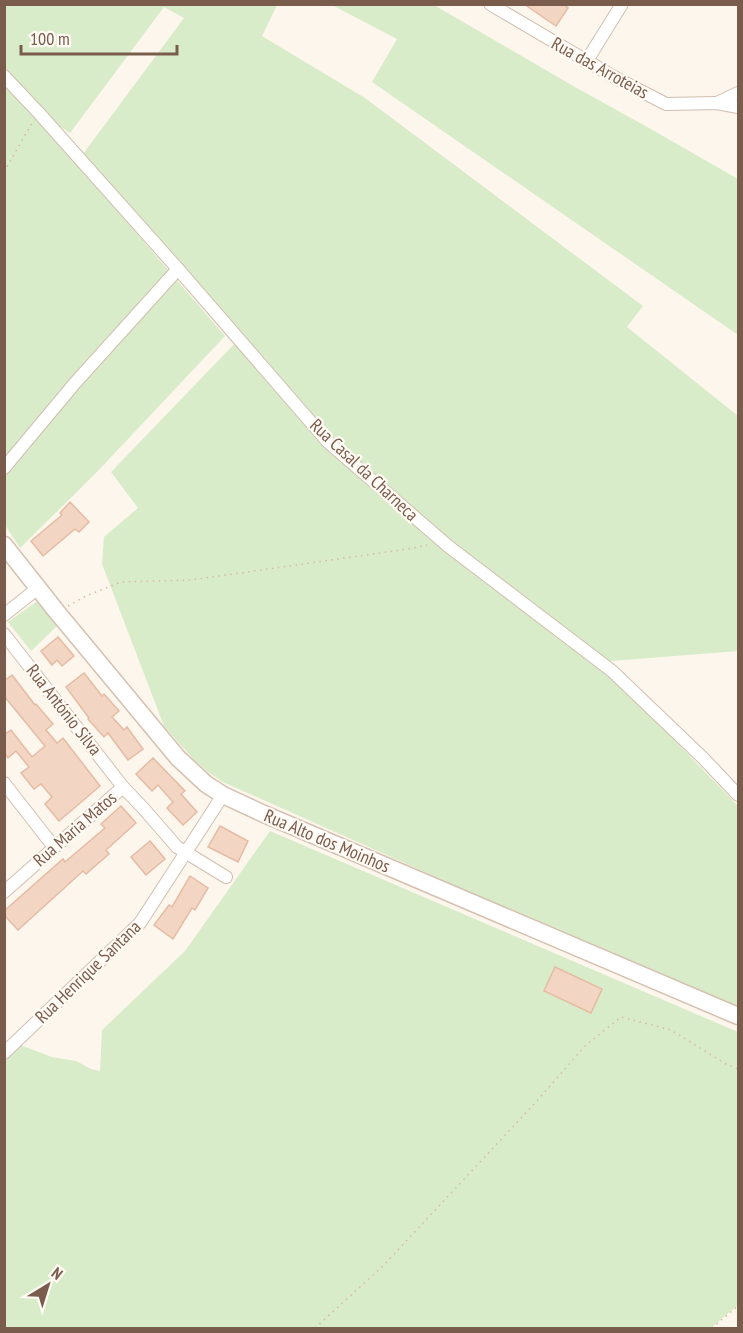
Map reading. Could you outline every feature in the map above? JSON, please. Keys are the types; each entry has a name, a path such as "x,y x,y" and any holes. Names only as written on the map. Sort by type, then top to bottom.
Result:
{"street":[{"name":"Rua das Arroteias","path":"490,4 586,62 666,104 717,103 738,107"},
{"path":"586,62 622,4"},
{"name":"Rua Casal da Charneca","path":"4,76 178,269 328,442 443,542 612,671 703,758 738,795"},
{"name":"Rua das Arroteias","path":"717,103 738,93"},
{"path":"4,468 75,383 178,269"},
{"name":"Rua Alto dos Moinhos","path":"4,545 178,758 206,784 223,795 738,1016"},
{"path":"4,615 38,588"},
{"name":"Rua António Silva","path":"4,634 123,787"},
{"path":"4,783 54,847"},
{"name":"Rua Maria Matos","path":"4,892 123,787 177,847 226,877"},
{"name":"Rua Henrique Santana","path":"4,1053 140,924 223,795"}],"path":[{"path":"4,172 38,112"},
{"path":"57,612 86,596 121,582 191,580 443,542"},
{"path":"315,1329 383,1266 585,1046 621,1017 671,1030 738,1069"},
{"path":"712,1329 738,1306"}],"green space":[{"path":"5,5 277,5 262,36 365,98 643,306 627,327 738,416 738,651 599,662 738,806 738,1007 485,899 223,782 194,760 164,726 102,564 104,537 138,508 111,472 241,337 83,154 184,18 164,7 70,133 40,114 113,206 225,336 95,474 20,548 5,525"},
{"path":"332,5 434,5 738,179 738,335 372,82 397,39"},
{"path":"36,602 43,606 57,626 31,651 8,622"},
{"path":"270,831 738,1032 738,1305 711,1328 5,1328 4,1054 15,1043 52,1057 76,1061 100,1071 102,1030 185,951"}],"building":[{"path":"524,4 563,4 568,8 556,26"},
{"path":"70,502 89,522 79,532 75,529 43,556 31,541 62,515 60,513"},
{"path":"58,637 74,656 62,666 57,660 52,665 41,651"},
{"path":"84,673 102,696 104,694 119,711 112,717 124,730 127,727 143,749 128,760 108,733 104,737 88,719 66,687"},
{"path":"12,675 53,724 46,730 57,743 63,738 100,786 59,821 45,804 52,797 41,784 34,789 21,773 29,767 16,751 8,758 4,753 4,735 11,730 32,757 45,746 4,696 4,681"},
{"path":"153,758 185,791 181,794 197,812 183,825 167,808 173,802 158,785 152,791 136,774"},
{"path":"121,806 136,823 106,850 109,854 86,874 83,871 18,930 4,915 4,911 63,859 65,862 105,828 101,824"},
{"path":"220,826 248,841 238,862 208,847"},
{"path":"150,841 165,859 146,875 131,857"},
{"path":"190,876 208,888 195,910 192,908 173,939 154,925 169,905 172,907"},
{"path":"555,967 602,989 591,1013 544,991"}]}
